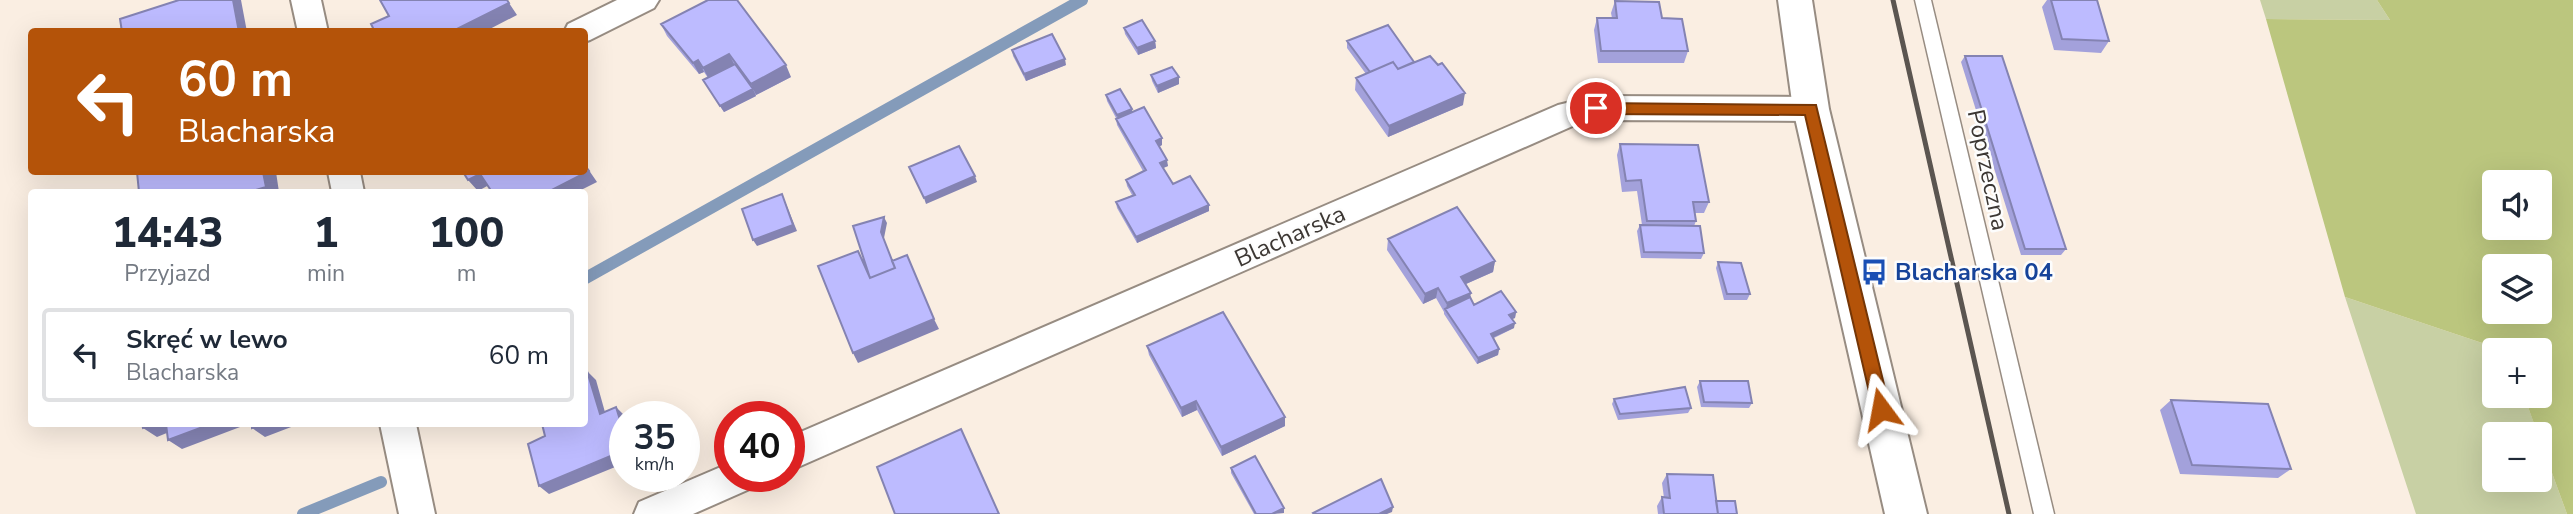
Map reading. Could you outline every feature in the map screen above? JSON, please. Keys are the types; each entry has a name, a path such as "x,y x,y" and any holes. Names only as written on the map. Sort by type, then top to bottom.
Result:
{"street":[{"path":"306,0 312,28"},
{"path":"587,28 644,0"},
{"path":"1794,0 1811,109 1906,514"},
{"name":"Blacharska","path":"805,447 1569,114 1596,108 1811,109"},
{"path":"399,427 417,514"},
{"path":"652,514 714,487"}],"lane":[{"name":"Poprzeczna","path":"1923,0 2044,514"}],"green space":[{"path":"2260,0 2377,0 2390,20 2266,19"},
{"path":"2377,0 2573,0 2573,514 2567,514 2552,473 2552,422 2533,422 2528,408 2552,408 2552,338 2482,338 2482,343 2345,297 2266,19 2390,20"},
{"path":"2345,297 2482,343 2482,408 2528,408 2534,422 2482,422 2482,492 2552,492 2552,473 2567,514 2416,514"}],"building":[{"path":"179,0 233,0 238,28 121,28 120,19"},
{"path":"380,0 507,0 509,3 459,28 373,28 371,24 389,16"},
{"path":"708,0 737,0 786,65 751,84 729,54 703,68 698,60 693,63 661,24"},
{"path":"2051,0 2097,0 2109,41 2062,39"},
{"path":"1615,1 1659,2 1662,18 1682,19 1688,51 1601,51 1597,18 1617,18"},
{"path":"1142,20 1155,41 1137,48 1124,28"},
{"path":"1388,25 1414,62 1398,69 1393,62 1370,72 1347,41"},
{"path":"1052,34 1065,59 1024,74 1012,50"},
{"path":"1430,56 1438,65 1442,63 1465,93 1389,126 1356,78 1393,62 1398,69"},
{"path":"1965,56 2002,56 2066,249 2025,249"},
{"path":"735,64 753,89 720,106 703,80"},
{"path":"1172,67 1179,77 1157,86 1151,75"},
{"path":"1120,89 1132,109 1117,115 1106,95"},
{"path":"1144,107 1162,138 1156,141 1167,160 1160,163 1173,184 1190,176 1209,205 1136,237 1116,202 1135,195 1126,180 1146,170 1116,119"},
{"path":"1620,144 1698,145 1709,202 1693,202 1696,221 1647,221 1641,180 1626,181"},
{"path":"959,146 975,176 924,198 909,167"},
{"path":"137,175 264,175 266,187 259,189 139,189"},
{"path":"465,175 478,175 468,180"},
{"path":"481,175 581,175 554,189 490,189"},
{"path":"782,194 793,225 753,240 742,209"},
{"path":"1457,207 1495,261 1461,277 1471,293 1447,303 1438,288 1425,294 1388,239"},
{"path":"884,217 881,232 895,268 870,278 853,226"},
{"path":"1640,225 1700,226 1704,253 1644,252"},
{"path":"858,251 870,278 895,268 892,261 907,255 934,319 853,353 818,266"},
{"path":"1718,262 1741,263 1750,294 1727,294"},
{"path":"1501,291 1516,312 1509,315 1515,323 1491,334 1499,349 1478,358 1445,309 1470,297 1474,305"},
{"path":"1223,312 1285,417 1221,447 1196,401 1181,408 1147,346"},
{"path":"588,374 600,414 609,410 609,457 539,486 528,444 545,436 543,427 588,427"},
{"path":"1700,381 1748,381 1752,403 1704,402"},
{"path":"1685,387 1691,408 1620,414 1614,399"},
{"path":"2171,400 2268,404 2291,469 2192,465"},
{"path":"166,427 203,427 168,440"},
{"path":"961,429 999,514 895,514 877,467"},
{"path":"1255,456 1284,508 1272,514 1256,514 1231,468"},
{"path":"1667,474 1713,475 1718,514 1664,514 1662,497 1670,498"},
{"path":"1381,479 1393,507 1379,514 1313,513"},
{"path":"1716,501 1735,501 1737,514 1718,514"}],"waterway":[{"path":"588,277 1082,0"},
{"path":"303,514 381,482"}],"railway":[{"path":"1893,0 2009,514"}],"place":[{"name":"Blacharska 04","path":"1874,272"}],"route":[{"path":"1596,108 1811,109 1881,409"}]}
